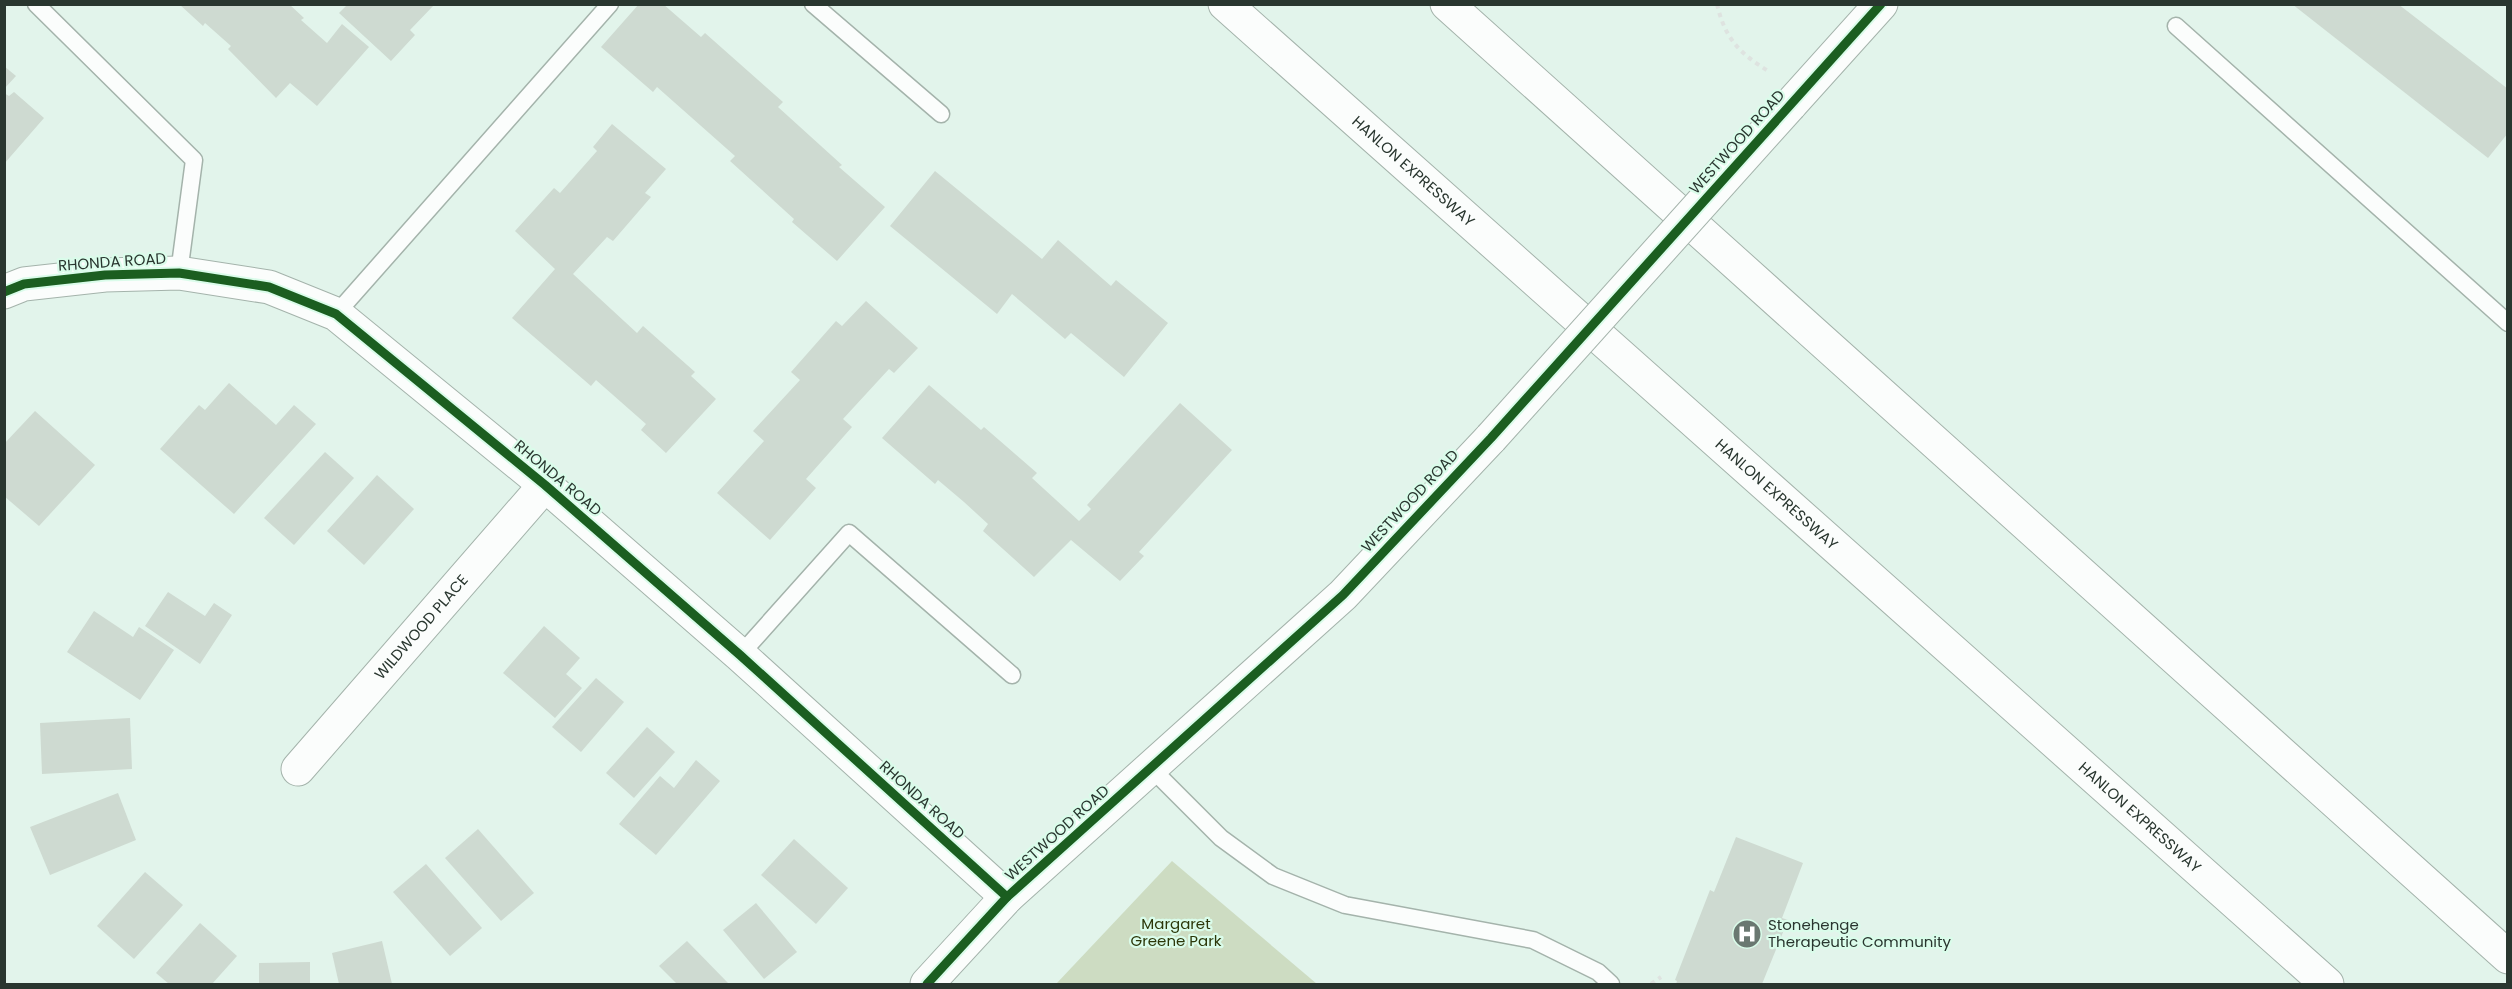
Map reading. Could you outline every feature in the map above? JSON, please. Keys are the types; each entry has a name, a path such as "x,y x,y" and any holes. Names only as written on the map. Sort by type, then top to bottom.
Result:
{"main road":[{"name":"HANLON EXPRESSWAY","path":"1225,4 2327,984"},
{"path":"1447,4 2508,957"},
{"name":"WESTWOOD ROAD","path":"927,984 1007,897 1343,595 1491,438 1881,4"},
{"name":"RHONDA ROAD","path":"4,292 24,284 105,275 179,273 269,287 336,314 545,485 740,655 1007,897"},
{"name":"WILDWOOD PLACE","path":"298,770 545,485"}],"lane":[{"path":"36,4 194,160 179,273"},
{"path":"336,314 610,4"},
{"path":"813,4 941,114"},
{"path":"2176,26 2506,318"},
{"path":"740,655 849,533 1012,675"},
{"path":"1152,769 1221,838 1273,876 1344,905 1533,940 1598,972 1611,984"}],"path":[{"path":"1717,4 1721,22 1742,54 1774,74"},
{"path":"1651,984 1661,977"}],"green space":[{"name":"Margaret Greene Park","path":"1172,861 1317,984 1056,984"}],"building":[{"path":"179,4 289,4 304,18 301,20 327,43 342,24 369,47 317,106 290,83 276,98 228,49 231,46 205,23 203,26"},
{"path":"639,4 663,4 701,37 705,33 783,102 778,107 842,165 839,167 885,207 837,261 792,222 794,219 730,161 735,156 657,87 653,92 601,47"},
{"path":"2292,4 2398,4 2508,89 2508,133 2488,158"},
{"path":"347,5 434,5 410,30 415,35 391,61 339,13"},
{"path":"4,66 16,76 4,89"},
{"path":"14,92 44,118 4,164 4,93 9,96"},
{"path":"612,124 666,169 645,193 651,197 613,241 607,237 573,274 637,333 643,326 695,372 691,376 716,399 666,453 641,430 646,424 596,380 591,386 512,318 555,269 515,231 554,188 560,193 597,151 593,147"},
{"path":"935,171 1042,259 1058,240 1111,286 1116,280 1168,323 1124,377 1071,333 1065,339 1012,294 997,314 890,226"},
{"path":"866,301 918,348 894,373 889,369 843,419 852,427 806,479 816,488 770,540 717,493 764,441 753,431 800,380 791,372 836,321 842,326"},
{"path":"229,383 276,425 294,405 316,424 234,514 160,449 199,405 205,410"},
{"path":"929,385 981,430 984,427 1037,473 1032,478 1079,521 1091,509 1087,505 1180,403 1232,450 1139,552 1144,556 1120,581 1071,540 1034,577 983,531 988,524 964,502 938,480 935,484 882,438"},
{"path":"35,411 95,465 39,526 4,496 4,444"},
{"path":"325,452 354,478 294,545 264,518"},
{"path":"377,475 414,509 364,565 327,531"},
{"path":"168,592 205,616 214,603 232,615 200,664 145,626"},
{"path":"94,611 133,637 139,627 174,650 140,700 67,652"},
{"path":"544,626 580,658 566,674 582,688 555,718 503,673"},
{"path":"596,678 624,702 581,752 552,727"},
{"path":"130,718 132,769 42,774 40,723"},
{"path":"647,727 675,752 634,798 606,773"},
{"path":"696,760 720,781 656,855 619,824 660,776 674,788"},
{"path":"118,793 136,840 50,875 30,827"},
{"path":"478,829 534,893 501,921 445,858"},
{"path":"1736,837 1803,863 1782,918 1788,920 1762,984 1676,984 1675,980 1710,890 1714,892"},
{"path":"794,839 848,888 816,924 761,875"},
{"path":"426,864 482,928 450,956 393,892"},
{"path":"145,872 183,905 134,959 97,926"},
{"path":"756,903 797,952 764,979 723,930"},
{"path":"200,923 237,956 212,984 169,984 156,973"},
{"path":"382,941 392,984 339,984 332,953"},
{"path":"687,941 729,984 677,984 659,966"},
{"path":"310,962 310,984 259,984 259,963"}],"cycle path":[{"path":"927,984 1007,897 1343,595 1491,438 1881,4"},
{"path":"4,292 24,284 105,275 179,273 269,287 336,314 545,485 740,655 1007,897"}],"place":[{"name":"Stonehenge Therapeutic Community","path":"1747,934"}]}
